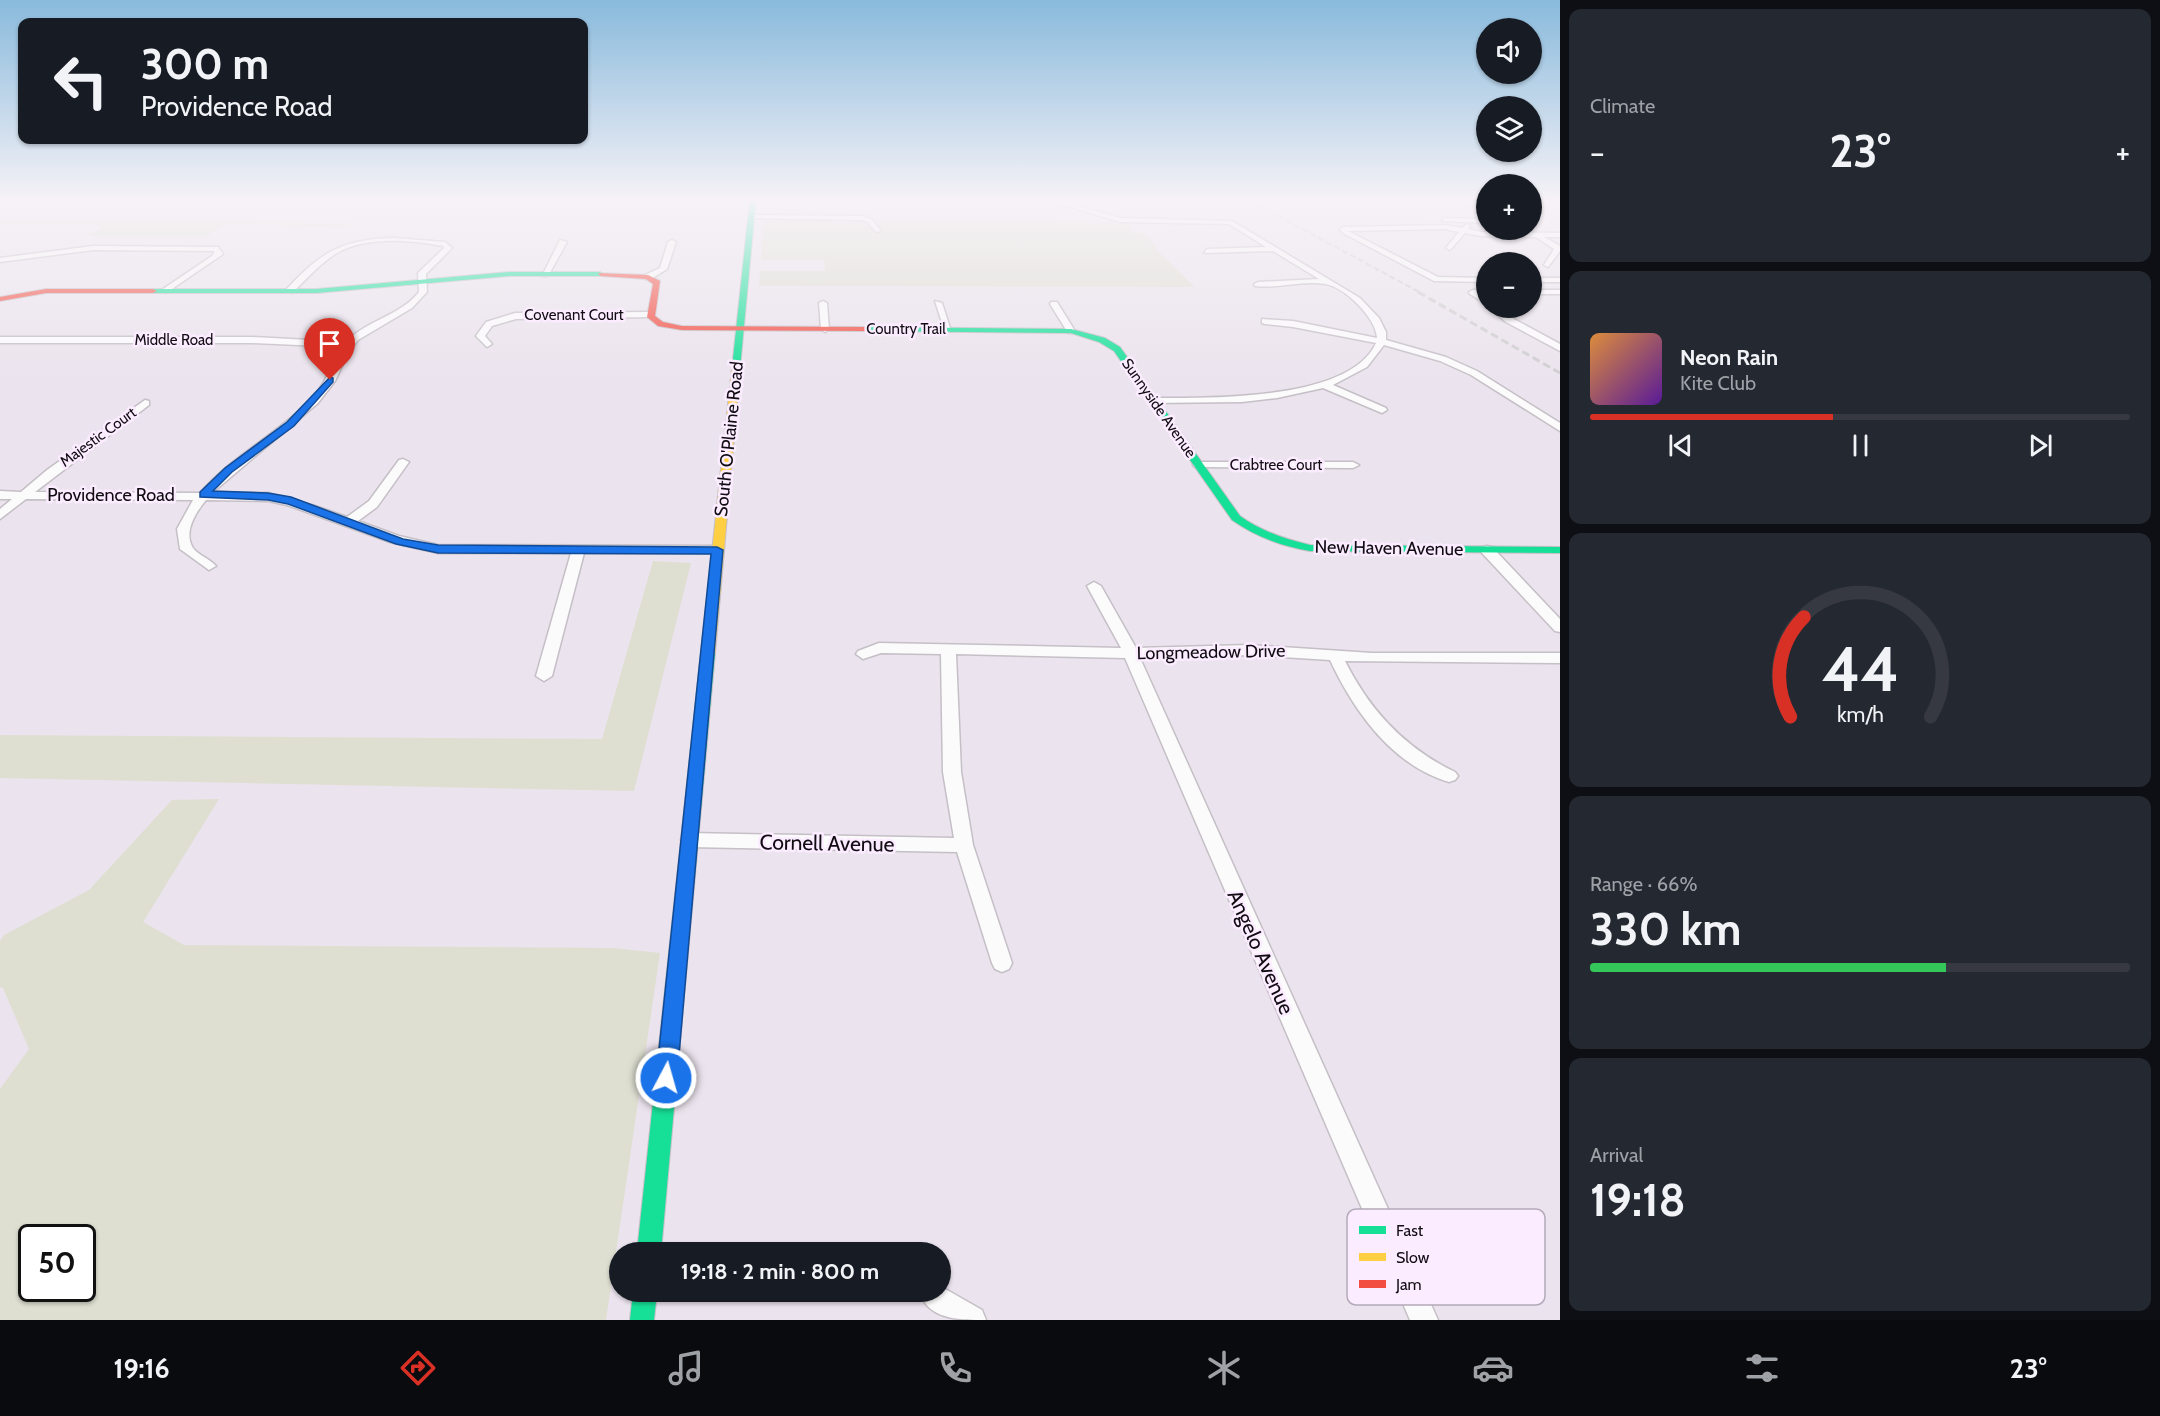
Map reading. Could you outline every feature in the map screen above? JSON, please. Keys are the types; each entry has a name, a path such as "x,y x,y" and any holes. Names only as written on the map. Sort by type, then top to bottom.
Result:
{"street":[{"path":"166,291 211,261"},
{"path":"289,291 325,261"},
{"path":"209,566 188,550 182,531 189,513 204,494 229,470 303,412 330,380 348,345 368,329 412,304 423,292 422,273 434,261"},
{"path":"544,274 552,261"},
{"path":"648,277 663,269 666,261"},
{"name":"South O'Plaine Road","path":"650,1242 747,261"},
{"path":"1155,401 1254,399 1323,384 1347,376 1365,365 1376,354 1382,342 1380,327 1368,310 1329,281 1294,261"},
{"path":"1402,261 1437,279 1476,280"},
{"path":"0,299 46,291 346,290 486,275 624,274 648,277 655,281 658,287 650,315"},
{"path":"1542,280 1560,280"},
{"path":"1258,284 1329,281"},
{"path":"1542,292 1560,292"},
{"path":"822,303 825,329"},
{"path":"938,303 948,329"},
{"path":"1054,304 1071,331"},
{"name":"Country Trail","path":"650,315 661,324 682,328 1071,331"},
{"name":"Covenant Court","path":"488,344 480,336 489,324 515,316 650,315"},
{"path":"1506,318 1560,348"},
{"path":"1265,321 1293,324 1422,351 1464,368 1560,428"},
{"name":"Sunnyside Avenue","path":"1071,331 1102,340 1117,349 1229,509"},
{"name":"Middle Road","path":"0,340 252,340 348,345"},
{"path":"1323,384 1382,410"},
{"name":"Majestic Court","path":"0,515 145,403"},
{"path":"349,522 379,498 403,462"},
{"name":"Crabtree Court","path":"1199,465 1353,465"},
{"name":"Providence Road","path":"0,495 268,496 291,501 400,542 438,549 717,550"},
{"name":"New Haven Avenue","path":"1229,509 1244,525 1261,535 1296,546 1560,550"},
{"path":"1487,550 1560,628"},
{"path":"544,676 578,551"},
{"name":"Angelo Avenue","path":"1095,586 1131,653 1375,1209"},
{"name":"Longmeadow Drive","path":"863,654 879,648 1131,653 1250,650 1335,655 1560,658"},
{"path":"948,650 952,772 964,845 1002,963"},
{"path":"1335,655 1359,700 1402,749 1424,766 1449,776"},
{"name":"Cornell Avenue","path":"690,840 964,845"},
{"path":"642,1320 644,1302"},
{"path":"943,1302 972,1320"},
{"name":"Angelo Avenue","path":"1417,1305 1424,1320"}],"shaded area":[{"path":"824,261 1168,261 1195,287 759,286 760,271 825,271"},
{"path":"653,561 691,563 634,791 0,778 0,735 602,739"},
{"path":"219,799 143,922 184,945 612,948 660,953 617,1242 609,1242 609,1300 606,1320 0,1320 0,1089 29,1049 3,988 0,987 0,941 4,935 89,890 172,800"}],"railway":[{"path":"1361,261 1421,293"},
{"path":"1418,292 1560,373"}],"traffic: fast":[{"path":"736,368 747,261"},
{"path":"153,291 316,291 509,274 600,274"},
{"path":"867,329 1071,331 1102,340 1117,349 1236,518 1262,534 1281,541 1310,548 1560,550"},
{"path":"650,1242 708,653"},
{"path":"642,1320 644,1302"}],"traffic: slow":[{"path":"708,653 736,368"}],"traffic: jam":[{"path":"600,274 648,277 657,283 651,317 661,324 682,328 867,329"},
{"path":"0,299 46,291 153,291"}],"route":[{"path":"330,380 291,424 238,462 204,494 268,496 291,501 400,542 438,549 717,550 666,1078"}]}
